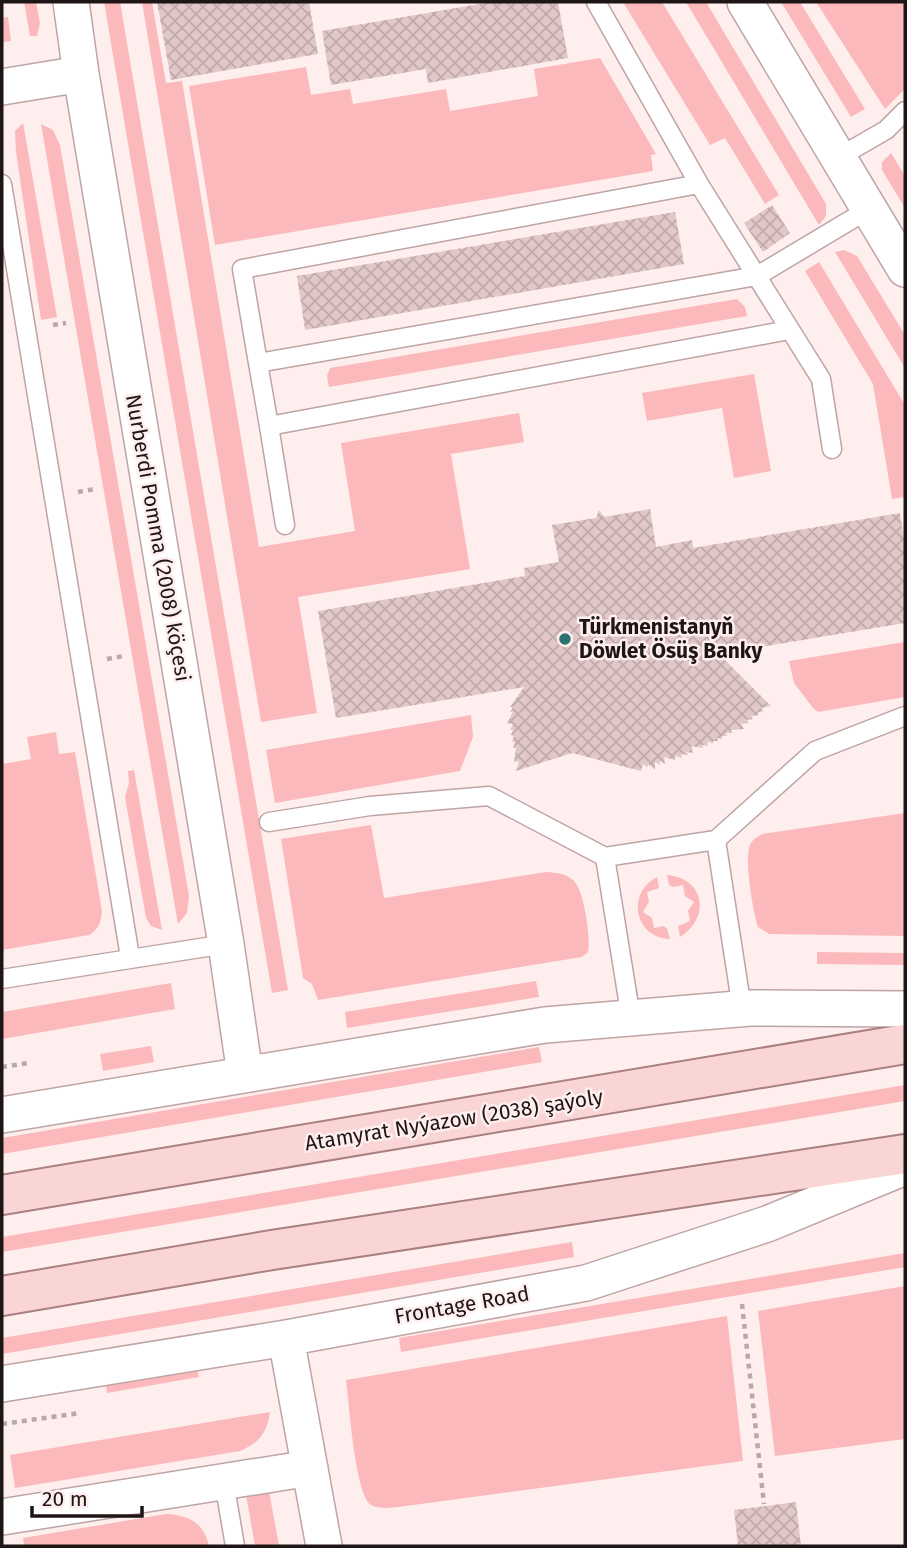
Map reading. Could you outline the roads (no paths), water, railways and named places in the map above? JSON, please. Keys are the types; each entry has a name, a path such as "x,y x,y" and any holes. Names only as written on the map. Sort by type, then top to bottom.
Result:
{"main road":[{"name":"Atamyrat Nyýazow (2038) şaýoly","path":"2,1195 905,1044"},
{"path":"2,1296 272,1250 905,1154"}],"street":[{"name":"Nurberdi Pomma (2008) köçesi","path":"71,2 245,1074"},
{"path":"745,2 905,269"},
{"path":"2,87 81,74"},
{"path":"2,1115 545,1025 742,1009 905,1009"},
{"name":"Frontage Road","path":"2,1384 286,1338 586,1283 767,1224 905,1167"},
{"path":"286,1338 324,1546"},
{"path":"2,1517 310,1468"}],"lane":[{"path":"596,2 699,184 821,379 832,449"},
{"path":"839,157 886,130 905,111"},
{"path":"2,184 130,957"},
{"path":"285,525 242,269 699,184"},
{"path":"258,363 757,276 869,208"},
{"path":"269,426 789,330"},
{"path":"269,822 370,806 489,796 606,857 716,840 815,751 905,716"},
{"path":"716,840 742,1009"},
{"path":"606,857 631,1018"},
{"path":"2,979 226,944"},
{"path":"224,1482 235,1546"}],"place":[{"name":"Türkmenistanyň Döwlet Ösüş Banky","path":"565,639"}]}
